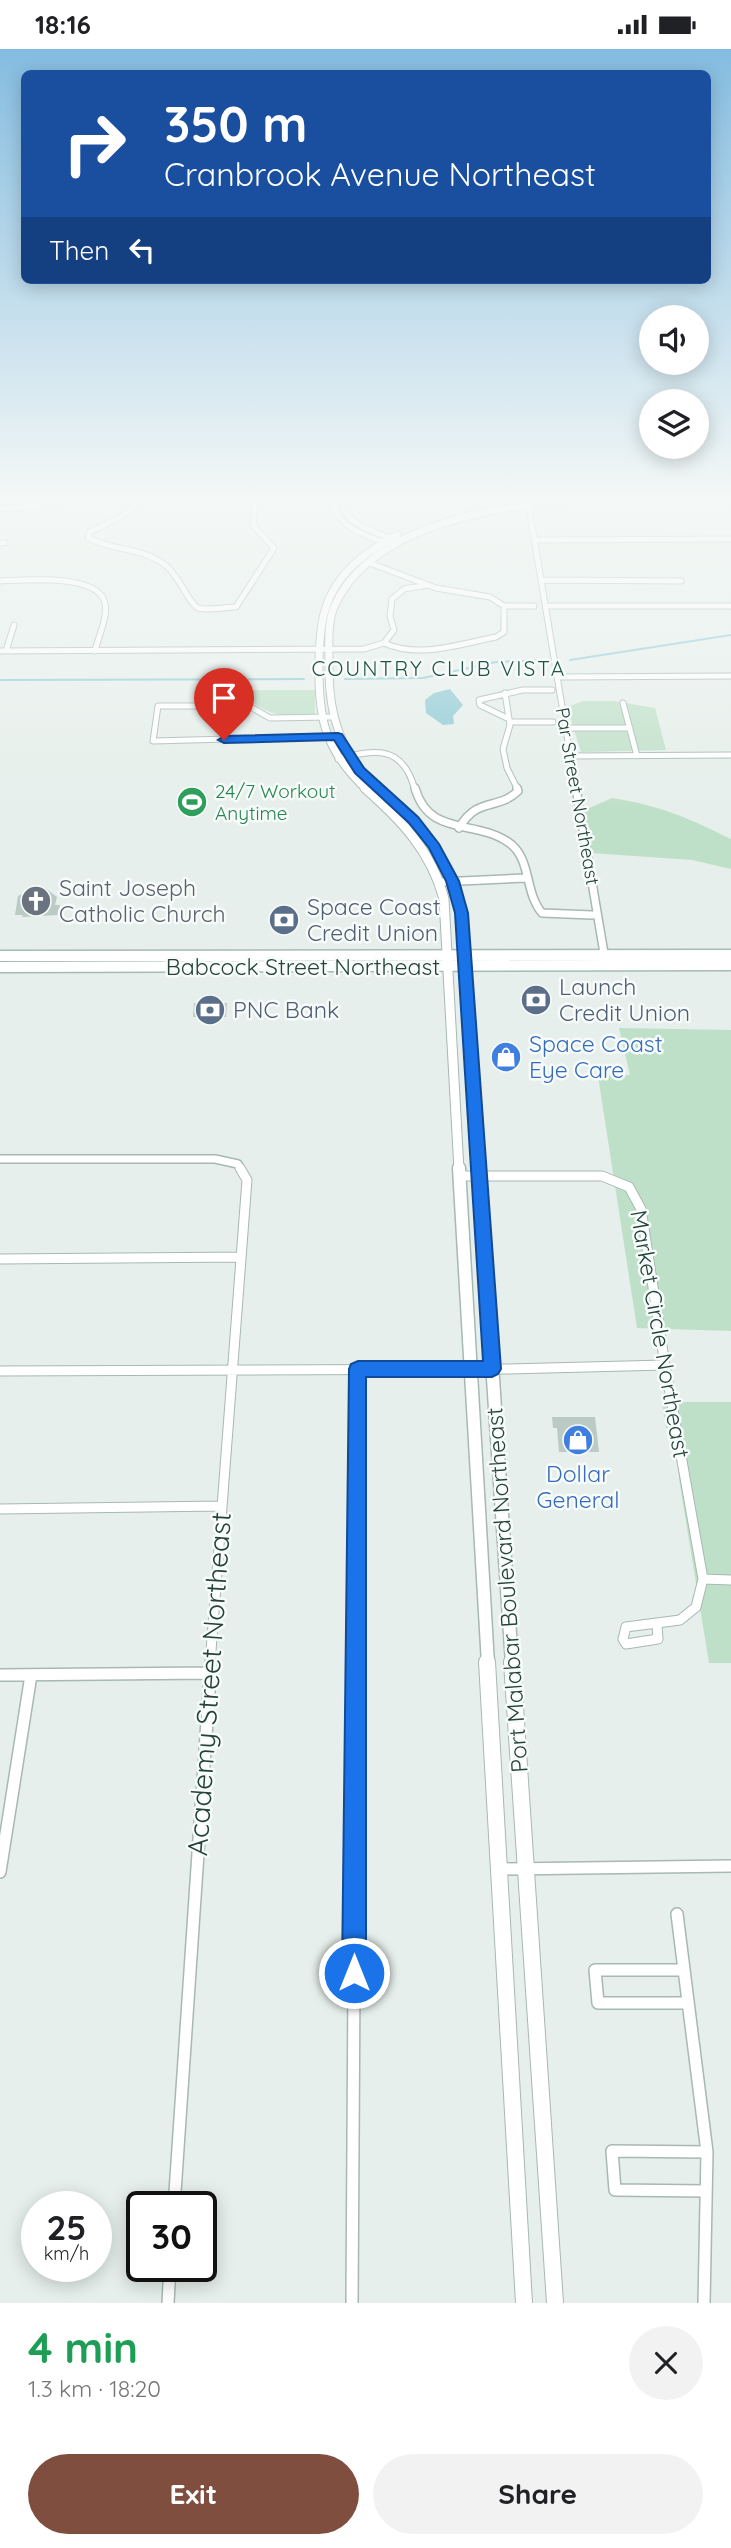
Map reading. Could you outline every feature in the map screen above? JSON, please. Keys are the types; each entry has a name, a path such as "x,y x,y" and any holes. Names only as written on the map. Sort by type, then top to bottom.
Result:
{"main road":[{"name":"Babcock Street Northeast","path":"0,956 449,955 465,961 606,960 731,955"},
{"name":"Babcock Street Northeast","path":"606,960 731,965"},
{"name":"Babcock Street Northeast","path":"0,967 450,967 465,961"}],"street":[{"path":"95,651 104,600"},
{"path":"189,600 198,608 236,607 241,600"},
{"name":"Port Malabar Boulevard Northeast","path":"329,600 323,615 320,650 319,718 326,738 338,759 362,786 408,829 424,849 440,883 444,899 450,967 524,2303"},
{"name":"Port Malabar Boulevard Northeast","path":"337,600 330,627 328,693 331,717 338,736 349,756 373,784 414,820 435,847 453,881 462,913 555,2303"},
{"path":"15,625 3,651 365,649 384,643 394,630 390,616 392,600"},
{"path":"495,600 504,606 534,606"},
{"name":"Par Street Northeast","path":"545,600 606,960"},
{"path":"384,643 400,650 434,649 496,636 504,632 504,606"},
{"path":"546,606 731,606"},
{"path":"558,677 731,676"},
{"path":"552,689 505,693 483,698 478,702 510,720 552,722"},
{"path":"459,828 469,813 477,807 518,793 519,787 507,768 503,749 510,720 505,693"},
{"path":"623,703 637,756"},
{"path":"331,717 270,718 248,706 158,706 153,741 338,736"},
{"path":"566,729 630,728"},
{"path":"338,759 384,753 400,759 411,769 416,796 422,808 436,819 501,839 514,847 522,861 533,902 542,913 592,915"},
{"path":"571,756 731,755"},
{"path":"440,883 525,878"},
{"name":"Academy Street Northeast","path":"0,1159 215,1159 238,1164 247,1180 209,1673 175,2191"},
{"name":"Market Circle Northeast","path":"461,1176 602,1176 629,1187 641,1209 665,1366 704,1579"},
{"path":"0,1259 241,1257"},
{"path":"0,1371 665,1366"},
{"path":"352,2303 358,1369"},
{"path":"0,1509 221,1506"},
{"path":"657,1625 680,1620 696,1607 704,1579 731,1580"},
{"path":"487,1626 511,1627"},
{"path":"0,1675 209,1673"},
{"path":"0,1872 31,1675"},
{"path":"499,1869 731,1865"},
{"path":"677,1914 707,2152 704,2303"},
{"path":"684,1970 595,1970 598,2003 688,2003"},
{"path":"706,2191 615,2190 612,2151 707,2152"},
{"path":"168,2303 169,2282"}],"green space":[{"path":"237,690 315,690 315,717 281,715 264,710"},
{"path":"583,701 614,701 655,708 666,750 581,752 567,707"},
{"path":"612,798 673,813 731,839 731,869 692,860 591,853 585,810"},
{"path":"619,1028 731,1030 731,1331 637,1328 598,1076 630,1075"},
{"path":"662,1402 731,1402 731,1663 709,1663 679,1479 678,1430 666,1428"}],"water":[{"path":"450,689 463,705 453,716 454,724 443,725 426,713 425,700 434,693"}],"building":[{"name":"Saint Joseph Catholic Church","path":"33,888 45,888 57,897 55,905 60,905 58,915 15,915 18,896"},
{"name":"Space Coast Credit Union","path":"292,914 298,926 291,931 280,933 269,926 275,915"},
{"name":"Launch Credit Union","path":"522,994 550,994 551,1005 523,1006"},
{"name":"PNC Bank","path":"194,1003 227,1003 226,1017 193,1017"},
{"name":"Dollar General","path":"552,1417 595,1417 599,1452 559,1452 557,1428 553,1428"}],"waterway":[{"path":"570,660 731,635"},
{"path":"345,679 423,678 496,662 545,660"},
{"path":"0,680 304,679"}],"place":[{"name":"24/7 Workout Anytime","path":"192,802"},
{"name":"Saint Joseph Catholic Church","path":"36,901"},
{"name":"Space Coast Credit Union","path":"284,920"},
{"name":"Launch Credit Union","path":"536,1000"},
{"name":"PNC Bank","path":"210,1010"},
{"name":"Space Coast Eye Care","path":"506,1057"},
{"name":"Dollar General","path":"578,1440"}],"district":[{"name":"COUNTRY CLUB VISTA","path":"439,669"}],"route":[{"path":"224,740 338,736 359,770 414,820 435,847 453,881 462,913 492,1369 358,1369 354,1973"}]}
